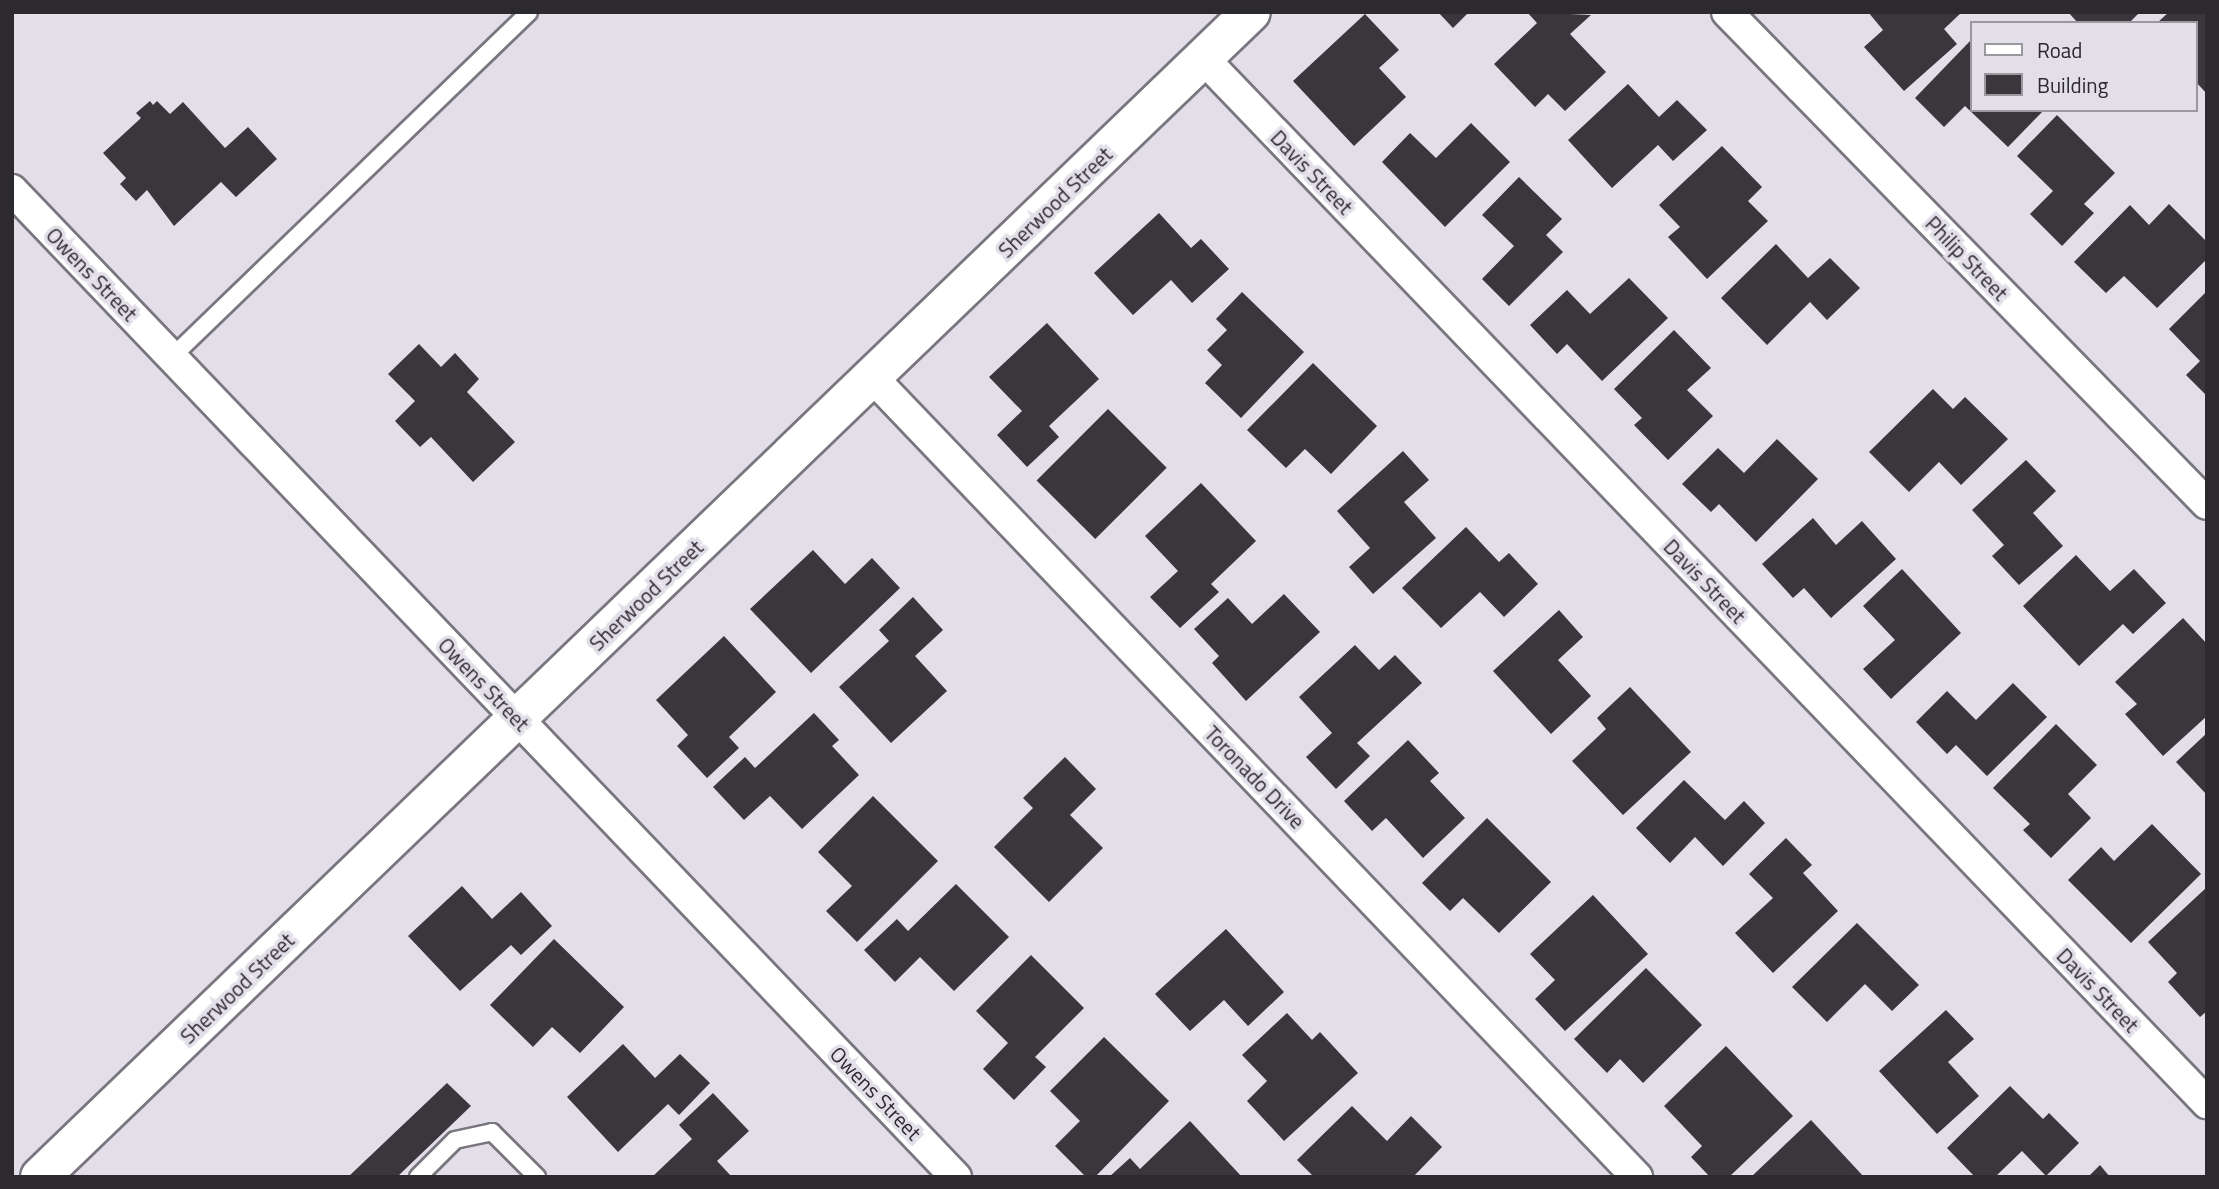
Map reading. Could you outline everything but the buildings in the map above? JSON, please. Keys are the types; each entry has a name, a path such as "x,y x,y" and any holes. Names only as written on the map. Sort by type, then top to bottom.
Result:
{"street":[{"name":"Sherwood Street","path":"40,1177 1251,12"},
{"name":"Philip Street","path":"1727,12 2207,504"},
{"name":"Davis Street","path":"1203,60 2207,1103"},
{"name":"Owens Street","path":"12,191 957,1177"},
{"name":"Toronado Drive","path":"872,377 1637,1177"}],"lane":[{"path":"172,358 529,12"},
{"path":"418,1177 456,1140 492,1132 537,1177"}]}
